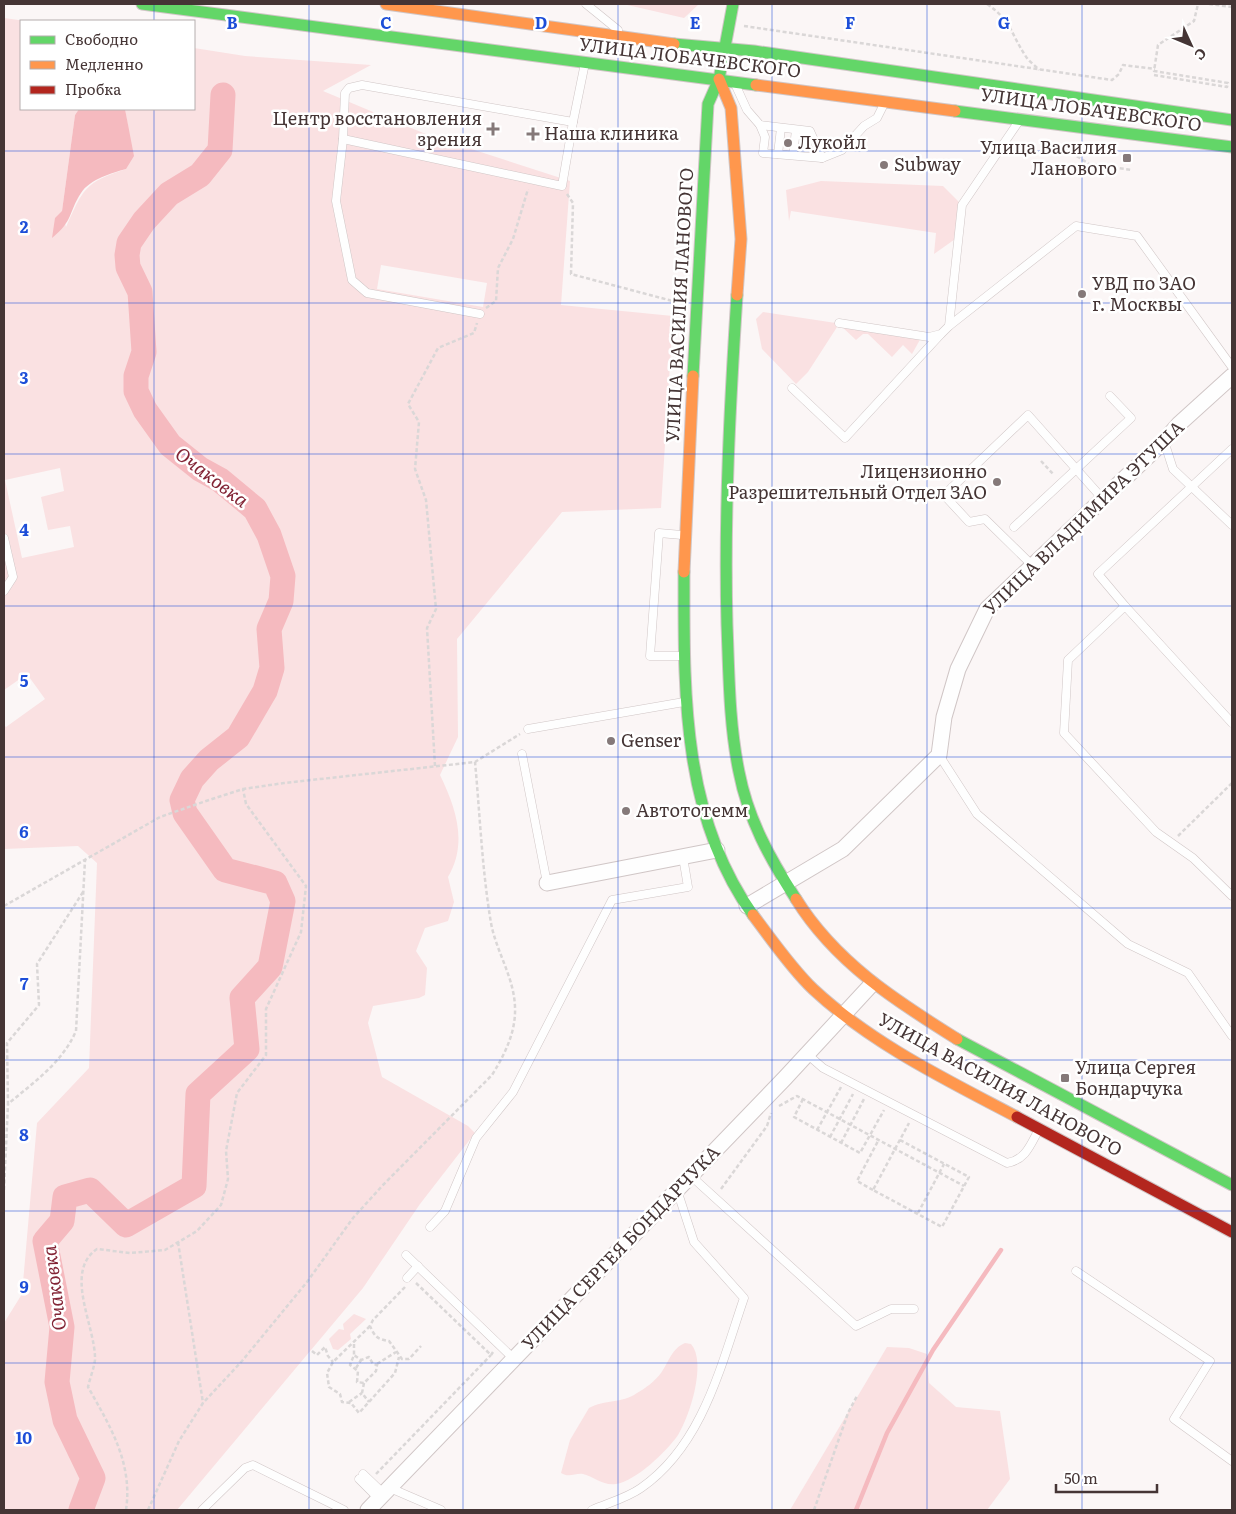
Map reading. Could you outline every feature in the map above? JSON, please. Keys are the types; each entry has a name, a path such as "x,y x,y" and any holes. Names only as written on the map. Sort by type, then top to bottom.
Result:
{"street":[{"name":"УЛИЦА ЛОБАЧЕВСКОГО","path":"142,4 734,82 886,100 1232,147"},
{"name":"УЛИЦА ЛОБАЧЕВСКОГО","path":"386,4 724,48 1232,120"},
{"path":"719,79 733,4"},
{"name":"УЛИЦА ВАСИЛИЯ ЛАНОВОГО","path":"719,79 708,104 684,535 685,702 696,781 717,850 747,906 773,942 812,988 843,1015 878,1039 950,1082 1232,1232"},
{"name":"УЛИЦА ВАСИЛИЯ ЛАНОВОГО","path":"719,79 731,108 741,240 731,398 726,582 729,687 739,772 753,820 769,857 784,883 819,931 872,984 921,1018 953,1037 1232,1185"},
{"name":"УЛИЦА ВЛАДИМИРА ЭТУША","path":"939,755 944,716 958,669 972,634 987,608 1164,441 1179,424 1232,376"},
{"path":"747,906 844,849 939,755"},
{"path":"546,883 717,850"},
{"name":"УЛИЦА СЕРГЕЯ БОНДАРЧУКА","path":"368,1510 691,1176 872,984"}],"lane":[{"path":"586,4 628,37"},
{"path":"343,139 562,186 585,62"},
{"path":"734,82 747,110 760,125 765,137 763,153 822,158 842,150 864,126 877,118 886,100"},
{"path":"480,314 367,293 352,280 336,201 343,139 344,93 350,88 362,86 573,122"},
{"path":"949,326 962,204 1022,118"},
{"path":"760,125 810,131 822,158"},
{"path":"778,154 782,128"},
{"path":"793,155 796,130"},
{"path":"792,388 846,438 949,326 1076,226 1136,236 1232,367"},
{"path":"840,324 930,337 941,334"},
{"path":"1014,526 1077,470 1131,418 1110,396"},
{"path":"1032,565 985,519 969,522 944,496 1028,414 1102,498"},
{"path":"1164,441 1172,469 1232,526"},
{"path":"1232,449 1098,574 1232,723"},
{"path":"684,535 659,533 650,656 684,656"},
{"path":"4,538 13,577 4,591"},
{"path":"1125,606 1068,660 1064,733 1156,832 1193,858 1232,896"},
{"path":"528,729 685,702"},
{"path":"522,754 546,883"},
{"path":"939,755 977,814 1128,944 1188,973 1232,1036"},
{"path":"430,1227 445,1211 476,1138 513,1092 612,900 688,887 683,857"},
{"path":"807,1054 823,1068 1007,1163 1016,1161 1026,1154 1039,1130"},
{"path":"691,1176 856,1326 891,1309 914,1309"},
{"path":"592,1510 640,1489 669,1464 690,1436 703,1411 744,1298 694,1242 677,1190"},
{"path":"406,1255 514,1359"},
{"path":"408,1280 418,1266"},
{"path":"1076,1271 1210,1361 1174,1419 1232,1461"},
{"path":"202,1510 245,1468 253,1465 343,1510"},
{"path":"384,1494 370,1480 361,1477 384,1494 441,1510"}],"path":[{"path":"986,4 1006,21 1015,33 1025,56 1041,70"},
{"path":"1154,74 1227,87 1228,83 1154,72 1158,45 1194,21 1198,4"},
{"path":"1209,4 1232,7"},
{"path":"743,18 741,26 1112,80 1119,74 1123,65 1155,69"},
{"path":"1066,149 1089,164 1132,170"},
{"path":"435,766 427,628 436,609 426,500 414,469 419,422 408,404 438,348 474,333 480,314 496,301 498,268 513,239 530,180"},
{"path":"562,186 573,203 571,274 698,308"},
{"path":"1041,461 1061,484"},
{"path":"4,906 160,817 206,801 243,790 475,762 528,729"},
{"path":"148,1510 179,1441 203,1403 242,1361 301,1289 353,1218 492,1075 512,1036 515,1007 509,973 491,924 475,762"},
{"path":"1172,842 1232,783"},
{"path":"126,1510 129,1490 117,1438 88,1387 95,1359 80,1274 89,1254 97,1249 130,1253 165,1250 197,1231 221,1205 228,1179 226,1151 237,1093 266,1055 266,1009 301,932 306,886 246,804 243,790"},
{"path":"8,1104 52,1067 70,1044 76,1031 85,859"},
{"path":"4,1190 8,1104 7,1043 39,1005 37,964 83,892"},
{"path":"817,1130 845,1079"},
{"path":"830,1136 858,1086"},
{"path":"840,1143 868,1091"},
{"path":"716,1199 726,1182 767,1126 772,1110 796,1096 964,1186"},
{"path":"803,1099 794,1117 860,1153 888,1102"},
{"path":"874,1190 914,1115"},
{"path":"878,1141 857,1181 942,1227 969,1177 900,1140"},
{"path":"918,1214 944,1164"},
{"path":"178,1242 203,1403"},
{"path":"370,1326 378,1339 389,1341 399,1357 395,1373 359,1413 348,1403 342,1402 340,1394 335,1388 329,1387 327,1373 333,1362 354,1344 408,1280"},
{"path":"354,1344 354,1355 350,1365 356,1368"},
{"path":"399,1357 409,1359 421,1346"},
{"path":"312,1351 317,1355 325,1347 328,1356 333,1362"},
{"path":"376,1364 396,1352"},
{"path":"354,1355 361,1360"},
{"path":"370,1480 491,1355"},
{"path":"364,1383 358,1382 356,1368 361,1360 369,1357 373,1364 376,1364"},
{"path":"348,1403 362,1393 364,1383 376,1372 376,1364"},
{"path":"362,1393 369,1402"},
{"path":"814,1510 848,1413 857,1396"}],"shaded area":[{"path":"623,4 699,4 684,18"},
{"path":"4,18 20,20 20,110 78,110 75,115 62,211 66,227 82,195 93,183 126,169 128,127 125,110 195,110 195,48 245,56 371,65 323,91 428,135 570,181 561,305 673,316 661,508 562,512 457,639 458,737 440,775 451,800 458,826 457,851 448,877 454,902 448,921 425,928 416,951 427,968 425,995 419,998 373,1006 368,1023 382,1077 468,1126 475,1133 420,1204 363,1288 177,1510 4,1510 4,1323 22,1294 37,1123 89,1068 97,863 78,846 4,849 4,725 6,727 45,699 27,674 4,690","holes":["381,265 487,283 483,307 377,289","60,468 64,491 41,497 48,530 70,526 74,547 22,558 5,480"]},
{"path":"78,110 125,110 134,156 126,169 102,177 85,188 64,226 52,238 55,218 62,211 75,115"},
{"path":"821,181 943,186 962,205 958,237 934,254 936,233 791,211 789,221 786,190"},
{"path":"763,312 922,336 912,354 903,345 892,357 868,334 863,334 856,340 839,324 808,372 796,384 762,349 756,319"},
{"path":"354,1314 366,1319 350,1334 351,1339 338,1350 333,1349 329,1339 339,1329 344,1330 343,1324"},
{"path":"685,1343 691,1344 696,1352 697,1376 695,1389 683,1426 666,1449 642,1471 624,1482 616,1484 603,1483 583,1474 569,1475 561,1473 570,1440 589,1408 601,1403 625,1399 644,1389 659,1376 676,1349"},
{"path":"887,1347 909,1348 927,1354 929,1383 956,1407 1000,1411 1010,1479 987,1510 790,1510"}],"waterway":[{"name":"Очаковка","path":"81,1510 93,1478 65,1420 57,1382 62,1327 45,1241 62,1221 65,1197 90,1190 126,1225 194,1186 198,1094 247,1049 242,998 270,967 283,901 275,883 225,870 185,813 182,800 192,779 209,760 238,737 265,691 272,668 269,629 281,601 283,576 269,535 255,509 220,480 200,469 170,445 145,410 136,391 136,376 144,352 140,292 128,267 129,243 144,221 169,194 200,175 220,150 223,95"},
{"path":"856,1510 887,1433 933,1350 1001,1250"}],"traffic: fast":[{"path":"142,4 756,85"},
{"path":"693,376 708,104 719,79 733,4"},
{"path":"674,44 754,51 1232,120"},
{"path":"955,111 1232,147"},
{"path":"737,295 730,418 726,542 731,717 739,772 748,806 769,854 796,899"},
{"path":"684,572 685,661 691,750 712,836 729,876 753,915"},
{"path":"957,1039 1232,1185"}],"traffic: slow":[{"path":"386,4 674,44"},
{"path":"719,79 731,108 741,239 737,295"},
{"path":"756,85 955,111"},
{"path":"684,572 693,376"},
{"path":"796,899 812,922 848,961 890,995 957,1039"},
{"path":"753,915 797,972 836,1009 911,1060 1017,1117"}],"traffic: jam":[{"path":"1017,1117 1232,1232"}],"place":[{"name":"Центр восстановления зрения","path":"493,129"},
{"name":"Наша клиника","path":"533,134"},
{"name":"Лукойл","path":"788,143"},
{"name":"Улица Василия Ланового","path":"1127,158"},
{"name":"Subway","path":"884,165"},
{"name":"УВД по ЗАО г. Москвы","path":"1082,294"},
{"name":"Лицензионно Разрешительный Отдел ЗАО","path":"997,482"},
{"name":"Genser","path":"611,741"},
{"name":"Автототемм","path":"626,811"},
{"name":"Улица Сергея Бондарчука","path":"1065,1078"}]}
